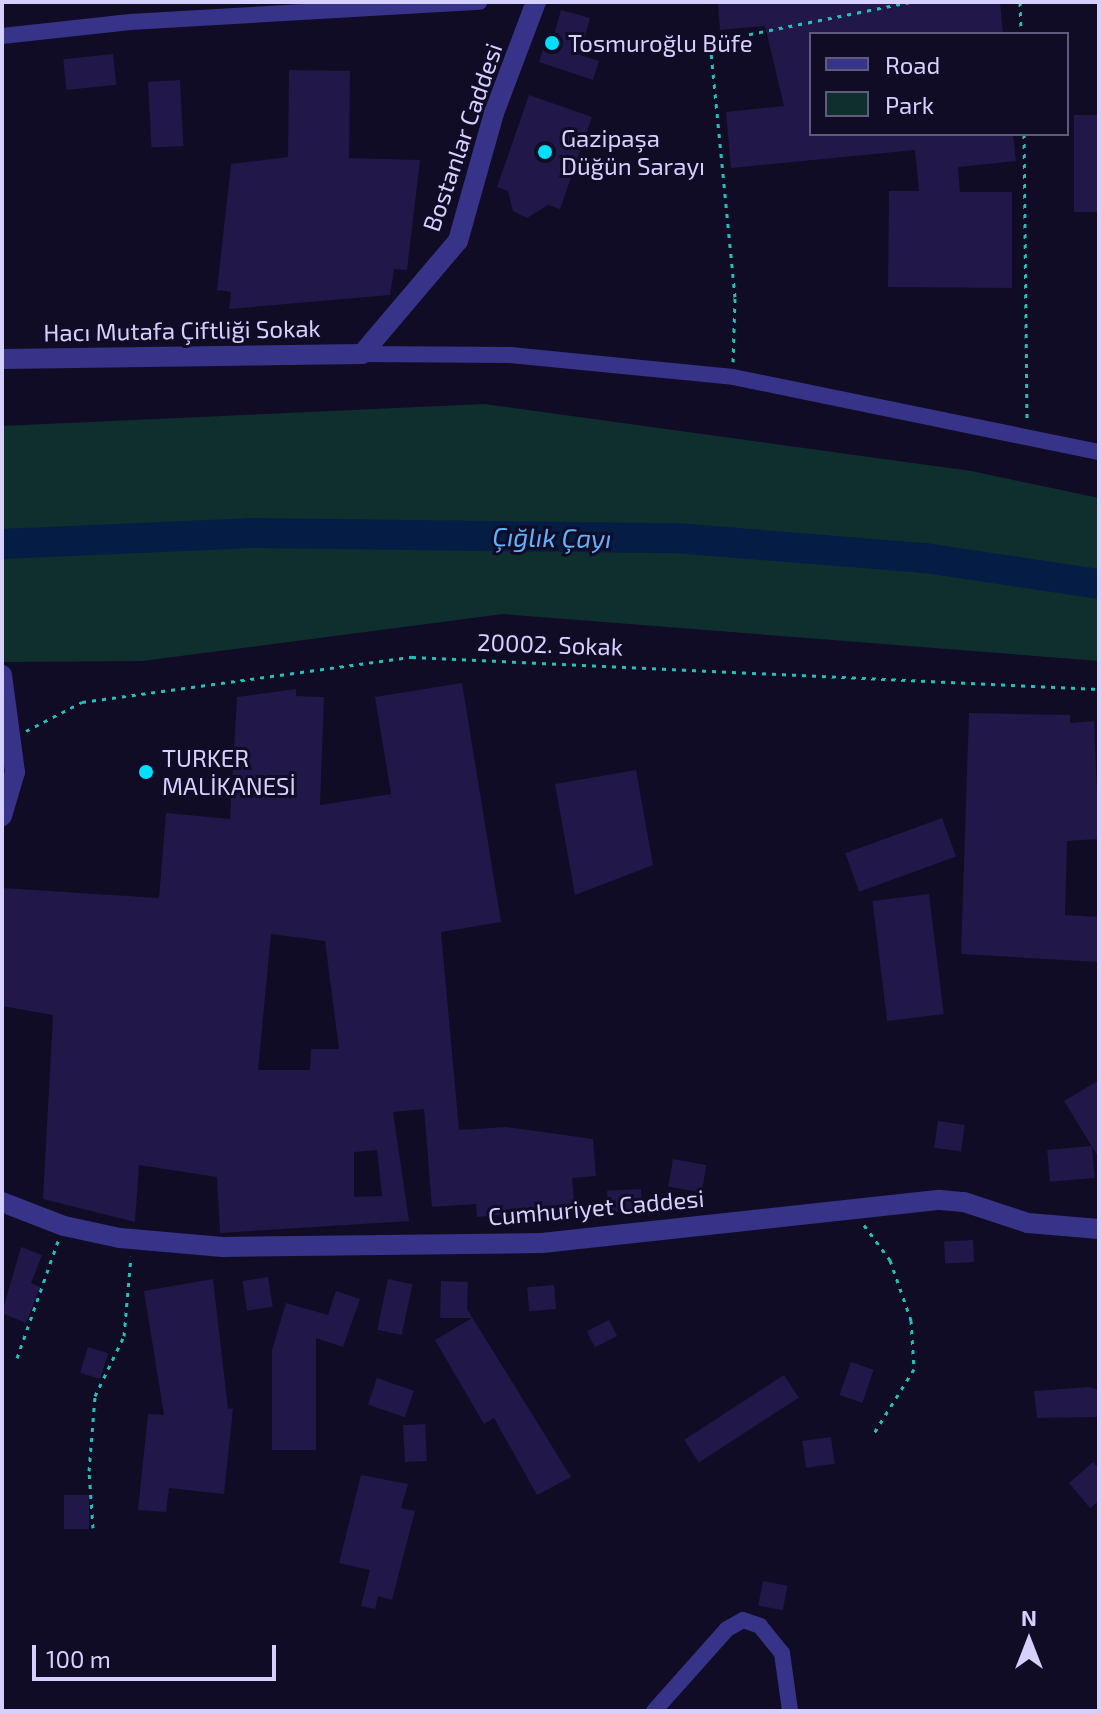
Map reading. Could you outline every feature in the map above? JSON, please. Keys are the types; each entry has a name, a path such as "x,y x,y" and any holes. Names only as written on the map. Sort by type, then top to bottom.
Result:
{"street":[{"path":"2,36 130,22 479,2"},
{"name":"Bostanlar Caddesi","path":"362,354 458,241 494,113 536,2"},
{"path":"362,354 510,355 733,377 1028,435 1099,452"},
{"name":"Hacı Mutafa Çiftliği Sokak","path":"2,359 362,354"},
{"path":"2,675 9,710 7,738 15,772 2,816"},
{"name":"Cumhuriyet Caddesi","path":"2,1202 64,1226 131,1239 223,1247 542,1243 940,1200 964,1202 1028,1223 1099,1229"},
{"path":"654,1711 727,1629 743,1620 760,1626 776,1642 786,1668 790,1711"}],"path":[{"path":"733,377 735,297 710,42 910,2"},
{"path":"1020,2 1021,32"},
{"path":"1024,136 1028,435"},
{"name":"20002. Sokak","path":"7,738 82,702 412,657 1099,689"},
{"path":"853,1210 890,1260 911,1320 914,1369 874,1433"},
{"path":"17,1358 64,1226"},
{"path":"93,1528 89,1471 95,1396 124,1336 131,1299 131,1239"}],"green space":[{"path":"484,404 971,471 1099,498 1099,661 503,614 142,661 2,662 2,426"}],"building":[{"path":"718,2 1000,2 1003,32 809,32 809,136 1013,136 1016,161 958,167 960,192 1012,192 1012,288 888,287 889,191 919,191 915,150 731,168 726,112 784,106 765,26 720,30"},
{"path":"561,10 590,18 580,55 599,61 593,80 539,62 545,43 551,45"},
{"path":"113,54 116,85 67,90 63,59"},
{"path":"289,70 350,71 349,158 420,160 407,270 394,269 390,295 229,309 231,292 217,290 231,164 288,157"},
{"path":"180,80 183,146 151,148 148,82"},
{"name":"Gazipaşa Düğün Sarayı","path":"529,95 592,117 560,209 548,205 527,218 513,211 508,191 497,187"},
{"path":"1074,115 1099,115 1099,212 1074,212"},
{"path":"462,683 501,922 441,932 459,1130 506,1127 593,1139 596,1176 572,1178 575,1209 477,1217 476,1204 432,1207 424,1109 393,1112 409,1221 220,1233 217,1177 139,1165 135,1222 43,1199 53,1015 2,1006 2,888 159,898 166,813 230,819 237,697 296,689 296,696 324,697 320,805 391,794 375,697","holes":["271,934 325,941 339,1049 311,1049 310,1070 258,1070","377,1150 382,1196 354,1197 354,1152"]},
{"path":"969,713 1070,715 1070,723 1094,721 1099,839 1067,841 1065,915 1099,917 1099,962 961,954"},
{"path":"636,770 653,865 575,895 555,784"},
{"path":"942,818 956,857 859,892 845,853"},
{"path":"929,894 944,1014 887,1021 872,901"},
{"path":"1099,1080 1099,1158 1064,1101"},
{"path":"938,1121 965,1125 961,1151 934,1148"},
{"path":"1092,1146 1095,1178 1050,1182 1047,1150"},
{"path":"673,1159 706,1165 702,1192 668,1187"},
{"path":"641,1189 642,1211 608,1213 607,1191"},
{"path":"973,1240 974,1262 945,1263 944,1242"},
{"path":"21,1247 42,1255 31,1283 40,1287 26,1323 2,1313"},
{"path":"268,1277 273,1307 247,1311 242,1281"},
{"path":"213,1279 228,1409 233,1408 224,1494 169,1488 166,1512 138,1510 148,1414 164,1415 144,1291"},
{"path":"388,1279 412,1284 402,1335 377,1330"},
{"path":"441,1281 468,1282 467,1309 571,1477 537,1495 494,1418 484,1424 435,1340 472,1318 440,1318"},
{"path":"554,1285 556,1309 529,1311 527,1287"},
{"path":"336,1291 360,1299 343,1347 316,1338 316,1450 272,1450 272,1350 286,1303 328,1315"},
{"path":"609,1320 617,1336 595,1347 587,1331"},
{"path":"88,1347 108,1353 100,1379 80,1373"},
{"path":"851,1362 874,1370 862,1403 840,1395"},
{"path":"784,1375 799,1398 699,1462 684,1440"},
{"path":"377,1378 414,1391 405,1417 368,1404"},
{"path":"1089,1387 1099,1390 1099,1417 1037,1418 1034,1391"},
{"path":"425,1424 427,1461 405,1462 403,1425"},
{"path":"831,1437 835,1464 806,1468 802,1441"},
{"path":"1093,1462 1099,1469 1099,1501 1090,1508 1069,1483"},
{"path":"361,1475 408,1484 401,1508 415,1511 392,1600 378,1596 375,1609 361,1606 370,1570 339,1563"},
{"path":"64,1495 89,1495 89,1529 64,1529"},
{"path":"763,1581 788,1586 783,1610 758,1606"}],"waterway":[{"name":"Çığlık Çayı","path":"2,544 249,533 675,538 925,558 1099,584"}],"place":[{"name":"Tosmuroğlu Büfe","path":"552,43"},
{"name":"Gazipaşa Düğün Sarayı","path":"545,152"},
{"name":"TURKER MALİKANESİ","path":"146,772"}]}
